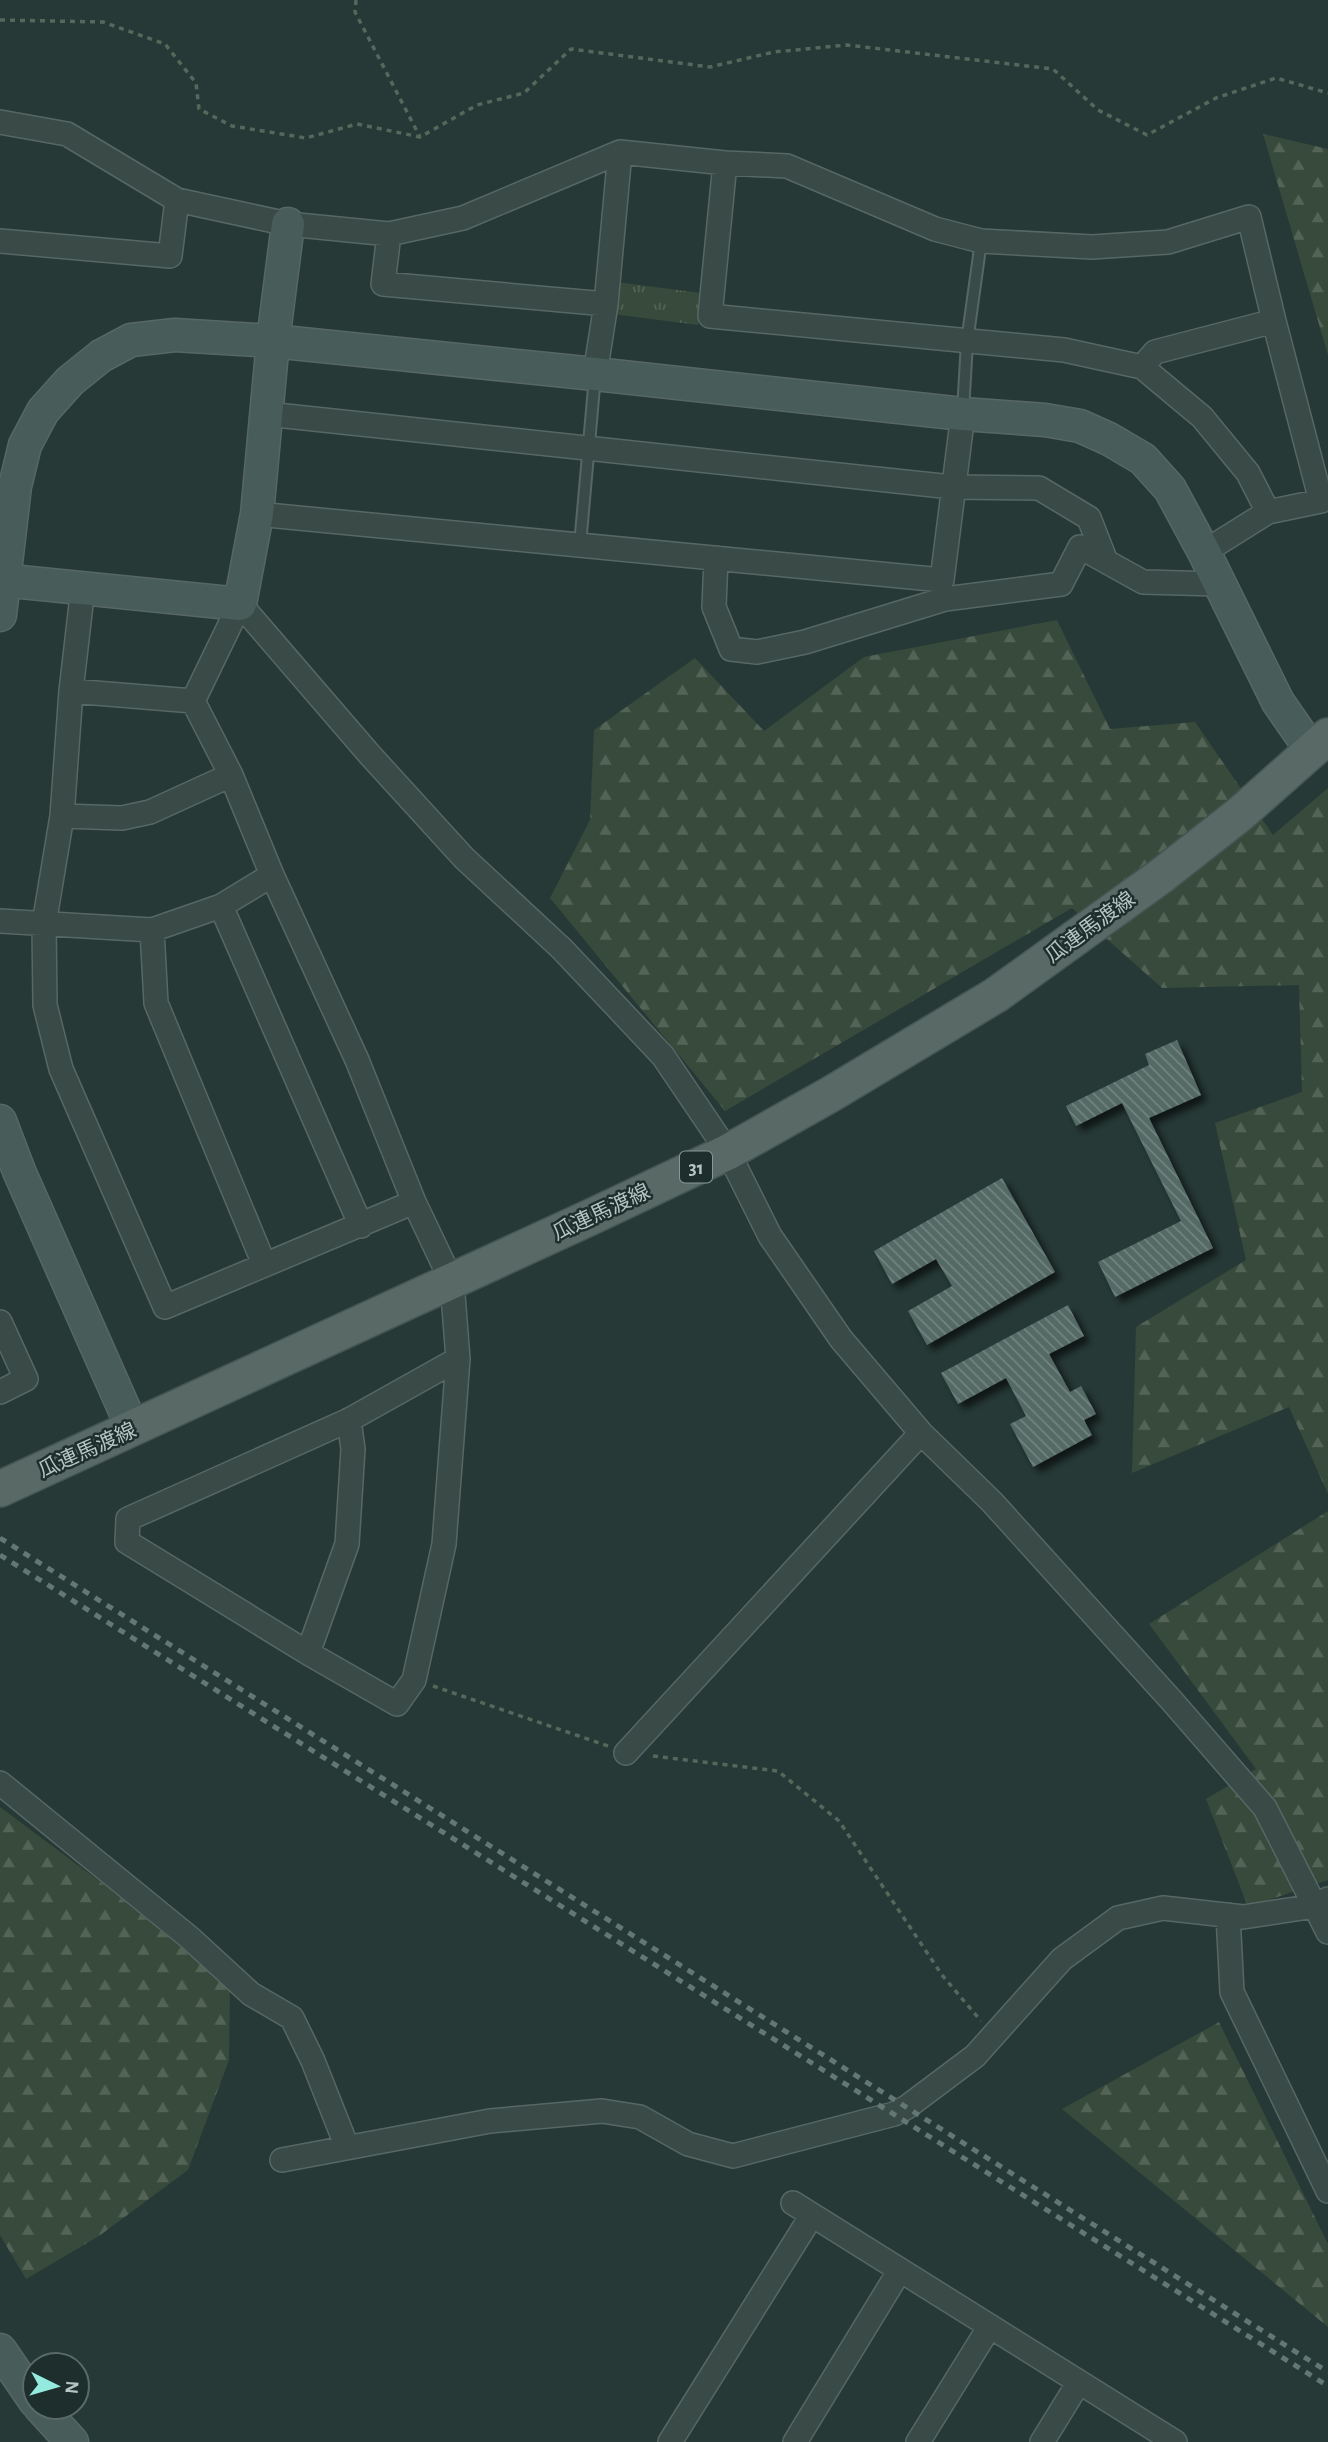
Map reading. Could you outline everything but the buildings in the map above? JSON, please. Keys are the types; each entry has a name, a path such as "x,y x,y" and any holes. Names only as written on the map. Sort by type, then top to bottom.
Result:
{"main road":[{"name":"瓜連馬渡線","path":"0,1489 728,1152 911,1048 996,995 1161,876 1240,814 1320,743"}],"street":[{"path":"0,122 67,134 177,200 288,224 389,234 463,218 620,152 725,163 787,166 935,229 981,242 1093,247 1168,242 1249,217 1273,321 1321,501 1268,512 1204,552"},
{"path":"595,374 606,304 620,152"},
{"path":"725,163 710,316 1064,350 1142,367 1202,417 1248,473 1268,512"},
{"path":"0,241 170,256 177,200"},
{"path":"193,701 240,604 257,514 273,341 288,224"},
{"path":"389,234 383,284 606,304"},
{"path":"1142,367 1155,352 1273,321"},
{"path":"0,615 15,486 25,445 43,411 70,380 101,356 131,340 175,335 273,341 1080,426 1143,459 1170,489 1278,702 1320,743"},
{"path":"267,414 952,487 1039,488 1089,518 1105,559"},
{"path":"257,514 942,580 963,414"},
{"path":"716,558 714,607 731,649 757,652 805,642 945,599 1061,584 1080,547 1143,582 1219,584"},
{"path":"2,580 240,604 370,755 464,858 562,949 663,1056 728,1152 770,1236 841,1339 921,1433 992,1502 1265,1808 1322,1902 1328,1932"},
{"path":"83,587 71,691 62,816 44,924 45,1005 61,1069 165,1307 414,1202"},
{"path":"71,691 193,701"},
{"path":"193,701 231,775 272,875 356,1060 414,1202 452,1282 458,1359 444,1544 415,1680 397,1704 127,1542 128,1519 349,1420 458,1359"},
{"path":"62,816 122,818 150,812 231,775"},
{"path":"0,921 152,930 221,906 272,875"},
{"path":"221,906 361,1226"},
{"path":"152,930 156,1003 264,1264"},
{"path":"0,1121 19,1171 132,1429"},
{"path":"0,1322 26,1379 0,1392"},
{"path":"308,1653 347,1544 353,1449 349,1420"},
{"path":"626,1753 921,1433"},
{"path":"0,1783 190,1938 251,1994 292,2018 313,2061 347,2147"},
{"path":"282,2160 490,2121 602,2111 640,2117 688,2144 733,2156 894,2115 907,2107 975,2056 1062,1959 1118,1918 1163,1908 1243,1917 1322,1902"},
{"path":"1228,1915 1232,1992 1328,2191"},
{"path":"678,2439 803,2209 1167,2440"},
{"path":"795,2442 900,2270"},
{"path":"918,2442 990,2326"},
{"path":"0,2350 21,2381"},
{"path":"1042,2442 1079,2382"},
{"path":"53,2421 72,2442"}],"lane":[{"path":"963,414 967,342 981,242"},
{"path":"580,545 595,374"}],"path":[{"path":"356,0 355,12 420,137"},
{"path":"0,20 103,22 164,44 196,83 199,109 232,126 306,138 357,124 420,137 477,105 524,93 571,49 710,67 774,52 847,45 1053,69 1098,110 1147,135 1216,98 1276,78 1328,93"},
{"path":"415,1680 626,1753 778,1771 839,1821 942,1975 993,2036"}],"green space":[{"path":"1263,134 1328,149 1328,355"},
{"path":"616,282 701,293 698,325 612,314"},
{"path":"1057,620 1110,729 1195,722 1273,835 1328,788 1328,1494 1289,1407 1132,1473 1136,1327 1246,1260 1215,1123 1302,1092 1299,985 1162,988 1072,908 725,1111 550,898 590,820 594,730 695,658 764,731 864,657"},
{"path":"1328,1511 1328,1880 1248,1907 1206,1799 1256,1769 1149,1624"},
{"path":"0,1807 103,1884 230,1987 229,2060 188,2170 99,2236 26,2279 0,2235"},
{"path":"1219,2022 1328,2244 1328,2327 1062,2109"}],"railway":[{"path":"0,1538 1328,2372"},
{"path":"0,1555 1328,2386"}]}
